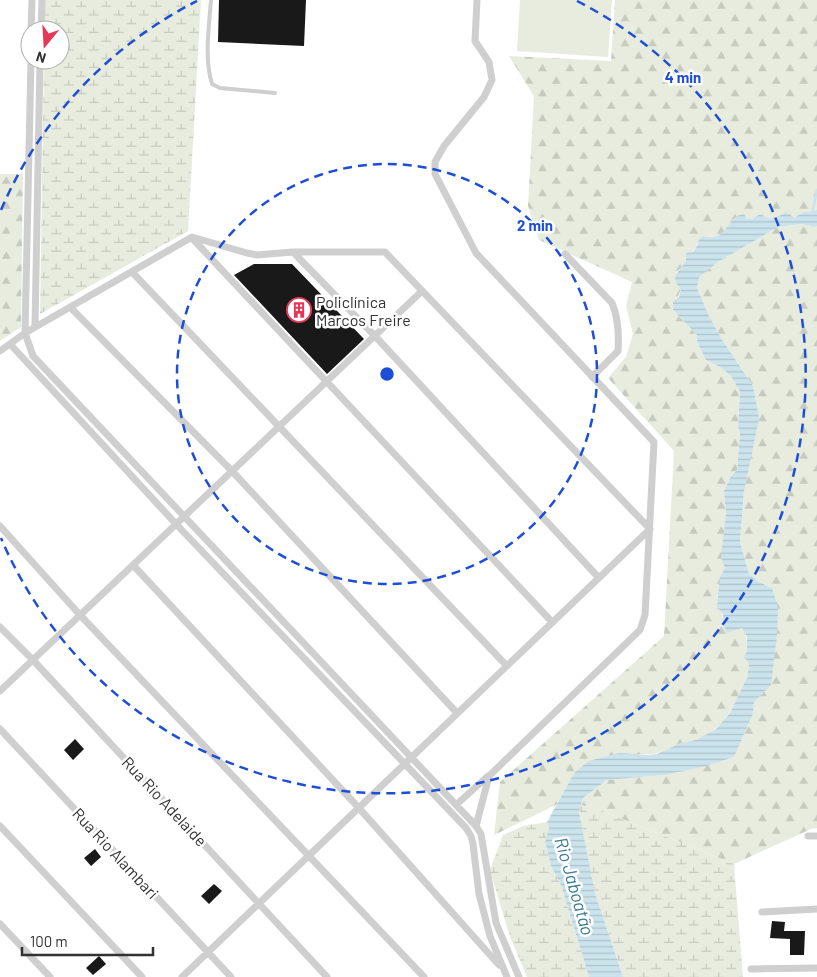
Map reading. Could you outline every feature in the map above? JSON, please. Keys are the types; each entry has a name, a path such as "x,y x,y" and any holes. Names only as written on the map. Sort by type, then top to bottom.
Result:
{"street":[{"path":"31,20 32,0"},
{"path":"41,20 42,0"},
{"path":"456,804 489,776 640,630 645,615 654,442 476,253 435,174 435,162 444,146 484,97 492,80 489,62 475,42 477,0"},
{"path":"30,70 25,333 33,356 476,826 481,834 496,923 519,977"},
{"path":"35,328 40,70"},
{"path":"0,351 25,333 192,238 257,254 385,252 650,529"},
{"path":"192,238 552,622"},
{"path":"293,252 375,336 599,578"},
{"path":"565,254 612,303 615,309 618,351 592,377"},
{"path":"132,272 507,666"},
{"path":"0,691 422,291"},
{"path":"70,308 232,471 457,713"},
{"path":"10,344 176,524 466,828 471,836 490,936 505,973"},
{"path":"0,526 80,615 424,977"},
{"path":"182,977 650,529"},
{"path":"133,565 358,807 505,973"},
{"name":"Rua Rio Adelaide","path":"0,627 33,660 327,977"},
{"name":"Rua Rio Alambari","path":"0,729 231,977"},
{"path":"476,826 489,776"},
{"path":"0,826 142,977"},
{"path":"808,836 817,836"},
{"path":"762,912 817,909"},
{"path":"0,924 50,977"},
{"path":"751,969 817,968"}],"lane":[{"path":"211,0 208,57 209,74 212,84 220,88 275,93"}],"green space":[{"path":"45,0 201,0 188,231 40,314 44,70 70,70 70,20 45,20"},
{"path":"520,0 612,0 608,57 517,51"},
{"path":"615,0 817,0 817,210 794,218 778,217 769,220 760,214 752,219 733,219 721,234 713,237 703,236 683,266 676,272 681,289 673,310 697,335 697,342 706,360 720,367 731,376 740,392 738,427 740,434 737,470 731,476 724,491 726,514 725,568 720,577 723,622 743,628 748,646 748,671 739,697 730,713 720,725 703,737 659,752 640,754 574,773 556,805 494,835 500,782 664,636 674,451 608,378 626,357 633,334 626,306 632,282 539,240 528,206 534,96 509,56 611,61"},
{"path":"0,174 23,174 21,327 0,341"},
{"path":"803,224 817,226 817,828 734,864 600,810 581,805 583,798 607,780 665,775 734,757 753,714 754,702 770,685 772,588 759,582 749,574 740,542 753,386 721,338 697,288 699,276 718,262 778,227"},
{"path":"581,805 600,810 734,864 743,977 623,977 595,893 579,812"},
{"path":"547,822 549,828 545,842 551,866 561,885 589,977 527,977 509,934 490,870 503,835 523,826"}],"water":[{"name":"Rio Jaboatão","path":"817,210 817,226 803,224 778,227 718,262 699,277 697,288 709,316 721,338 753,386 759,418 744,492 740,542 749,574 759,582 772,588 778,608 771,685 754,702 753,714 734,757 706,766 665,775 607,780 583,798 579,812 595,893 623,977 589,977 561,885 551,866 545,842 549,828 547,822 574,773 589,761 619,753 657,754 678,744 696,740 716,729 730,713 747,678 749,664 744,656 747,652 747,637 742,628 726,633 723,614 717,607 720,577 725,568 721,557 726,514 724,491 731,476 737,470 740,434 738,427 740,392 731,376 720,367 706,360 697,342 697,335 673,310 673,302 679,297 681,289 677,285 675,278 686,261 686,253 693,252 699,239 703,236 718,236 738,216 744,214 747,219 752,219 760,214 767,218 773,218 786,212 794,218 802,213"}],"building":[{"path":"219,0 306,0 304,46 218,42"},
{"name":"Policlínica Marcos Freire","path":"254,264 292,264 364,339 327,374 234,275"},
{"path":"75,739 84,749 73,760 64,750"},
{"path":"95,849 101,857 91,866 84,858"},
{"path":"214,884 222,891 209,904 201,896"},
{"path":"772,921 785,922 784,931 805,931 804,955 790,955 790,939 770,938"},
{"path":"99,956 106,964 93,975 86,968"}],"waterway":[{"path":"812,214 817,190"}],"place":[{"name":"Policlínica Marcos Freire","path":"299,310"}]}
